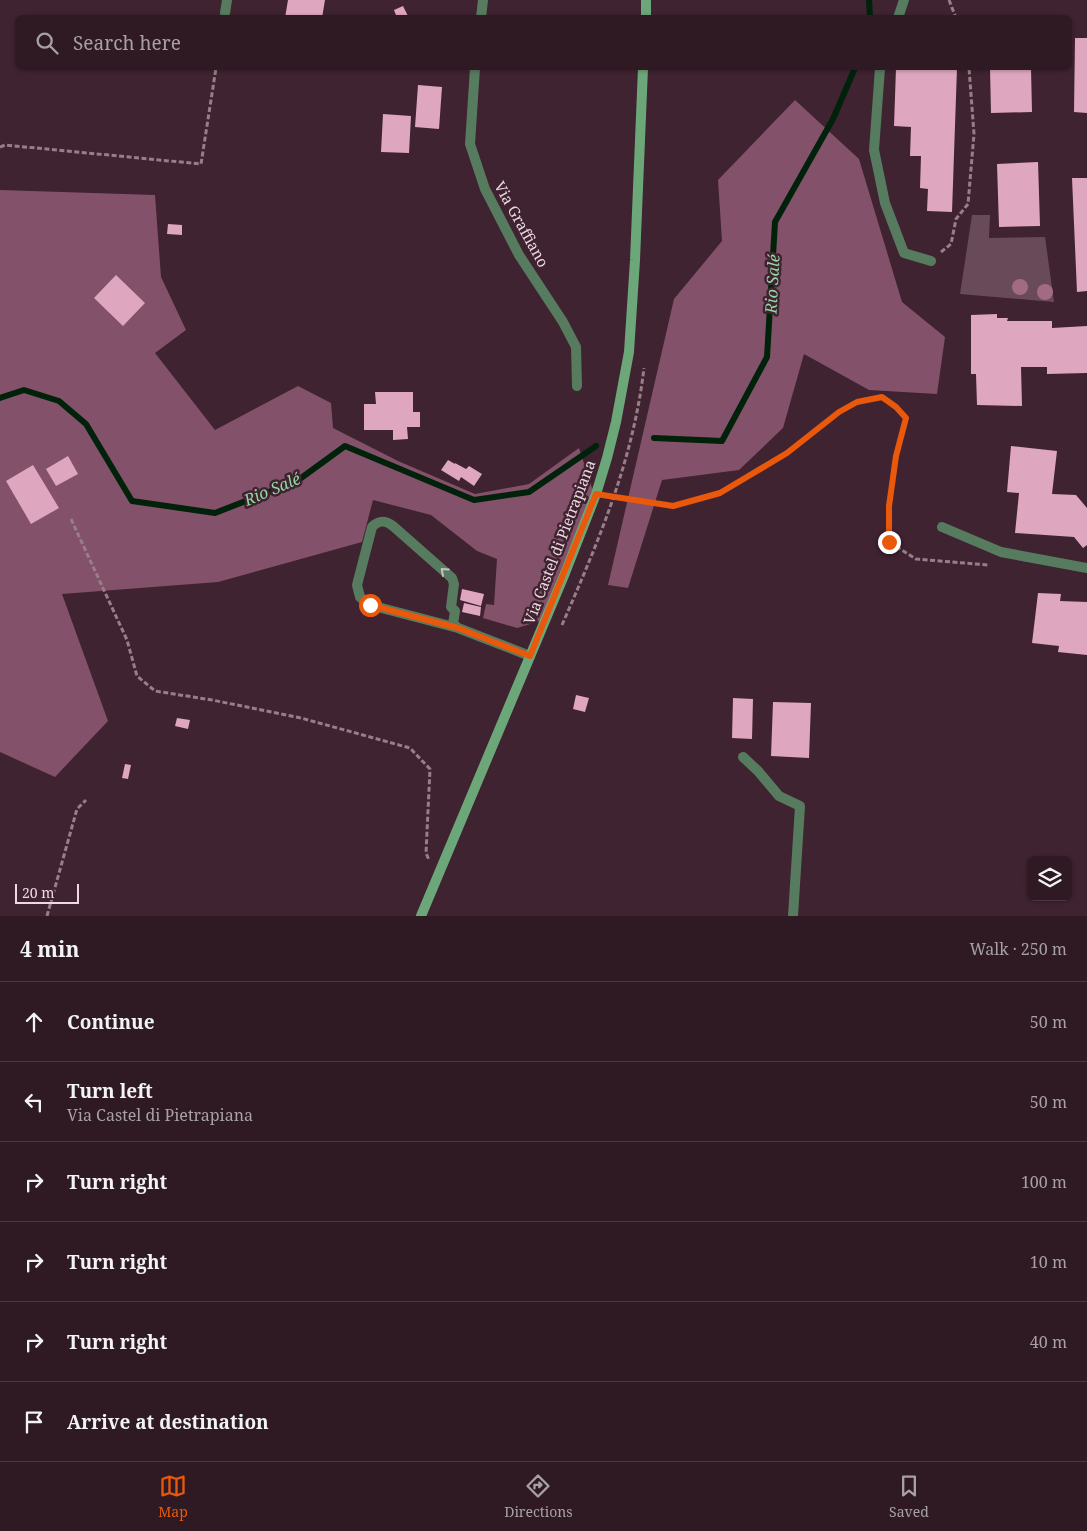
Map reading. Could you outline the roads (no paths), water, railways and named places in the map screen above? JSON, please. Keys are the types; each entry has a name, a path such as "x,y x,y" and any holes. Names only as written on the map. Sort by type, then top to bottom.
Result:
{"main road":[{"path":"646,0 646,15"},
{"name":"Via Castel di Pietrapiana","path":"421,916 596,494 607,458 629,352 644,70"}],"street":[{"path":"225,12 227,0"},
{"path":"481,15 483,0"},
{"path":"899,15 904,0"},
{"name":"Via Graffiano","path":"475,70 470,144 485,189 515,246 563,322 576,348 577,386"},
{"path":"880,70 874,150 885,203 904,253 931,262"},
{"path":"458,628 453,624 456,611 451,607 454,584 452,578 393,526 383,521 377,522 372,527 357,585 360,597 370,605 458,628 530,656"},
{"path":"942,527 1001,552 1087,568"},
{"path":"743,757 758,771 779,796 800,806 793,916"}],"waterway":[{"name":"Rio Salé","path":"869,0 870,15"},
{"name":"Rio Salé","path":"654,438 722,441 767,357 775,222 833,119 854,70"},
{"name":"Rio Salé","path":"0,398 24,390 59,401 86,424 132,501 215,513 297,481 345,446 474,500 529,492 596,446"}]}
